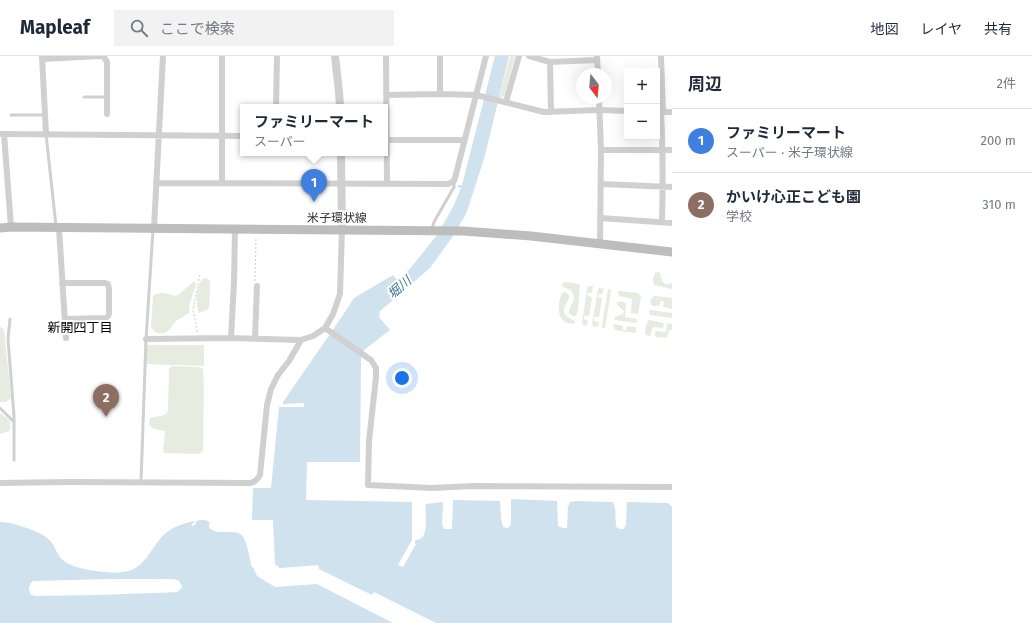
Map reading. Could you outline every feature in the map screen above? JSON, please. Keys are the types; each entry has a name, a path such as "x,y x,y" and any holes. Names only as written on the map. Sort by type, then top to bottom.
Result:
{"main road":[{"name":"米子環状線","path":"0,228 342,229 463,231 531,236 672,252"}],"street":[{"path":"154,228 163,56"},
{"path":"222,56 222,183"},
{"path":"276,104 277,56"},
{"path":"335,56 340,92 340,104"},
{"path":"386,56 386,104"},
{"path":"440,56 440,94"},
{"path":"156,183 448,184 454,181 486,56"},
{"path":"506,102 519,56"},
{"path":"529,56 550,62 597,58 598,68"},
{"path":"661,56 660,112 663,150 662,222"},
{"path":"46,134 42,58 104,57 106,62 107,114"},
{"path":"550,62 551,112"},
{"path":"386,95 440,94 476,96 544,112 600,110 624,111"},
{"path":"600,104 601,150 600,244"},
{"path":"660,112 672,112"},
{"path":"11,227 2,134 240,136"},
{"path":"388,140 464,140"},
{"path":"601,150 672,150"},
{"path":"146,339 256,338 301,340 314,336 327,329 340,294 342,229 341,156"},
{"path":"386,156 387,183"},
{"path":"601,184 672,187"},
{"path":"600,218 672,223"},
{"path":"58,228 66,338"},
{"path":"231,338 235,229"},
{"path":"62,283 105,283 108,284 109,289 109,314 106,318 65,319"},
{"path":"256,338 257,286"},
{"path":"327,329 371,360 376,368 369,441 368,485 432,488 473,486 672,487"},
{"path":"0,483 254,482 258,480 260,475 267,405 271,389 278,375 289,361 301,340"}],"lane":[{"path":"84,97 107,97"},
{"path":"11,114 45,115"},
{"path":"46,134 58,228"},
{"path":"436,231 434,222 454,187 454,181"},
{"path":"141,482 146,339 154,228"},
{"path":"10,319 8,339 14,422 14,460"},
{"path":"0,408 14,422"}],"path":[{"path":"256,233 255,286 257,286"},
{"path":"198,338 193,310 200,274"}],"shaded area":[{"path":"510,56 515,56 505,95 499,98"},
{"path":"655,273 660,273 664,283 672,283 672,289 654,285 653,279"},
{"path":"204,278 208,279 210,282 209,307 208,309 199,313 197,294 199,284"},
{"path":"193,282 196,284 190,303 189,313 175,322 167,332 158,333 154,331 151,326 153,296 162,293 176,296"},
{"path":"564,282 580,285 578,311 576,316 569,313 574,297 571,290 563,287 562,284"},
{"path":"589,286 593,287 592,292 588,292 587,295 592,298 589,316 584,316 584,319 588,321 587,325 585,326 582,323 587,288"},
{"path":"599,288 604,289 602,294 599,294 598,297 602,298 599,317 594,317 594,321 599,322 598,326 595,327 592,324"},
{"path":"608,289 611,291 605,328 603,329 602,326"},
{"path":"565,292 569,295 569,299 564,311 568,317 575,321 574,324 566,322 560,315 560,298 562,293"},
{"path":"618,292 638,293 641,297 638,314 631,313 632,299 619,296"},
{"path":"655,296 672,298 672,309 663,307 664,301 661,301 659,306 651,305 651,299"},
{"path":"617,302 625,302 625,317 636,319 637,323 614,319 615,317 623,314 624,311 617,305"},
{"path":"649,311 672,313 672,318 650,315"},
{"path":"649,320 663,323 663,328 653,327 650,336 648,336 645,332 646,325"},
{"path":"668,323 672,324 672,330 669,330 667,338 655,337 655,331 666,332"},
{"path":"615,324 623,326 623,330 626,330 627,326 636,327 636,332 615,330 613,326"},
{"path":"0,327 4,329 11,398 3,402 0,402"},
{"path":"147,345 204,345 204,366 146,364"},
{"path":"173,366 199,367 203,369 203,449 202,452 198,454 164,453 165,431 154,429 149,425 150,418 165,415 168,411 169,369"},
{"path":"0,413 9,420 11,425 9,431 0,434"}],"water":[{"name":"堀川","path":"495,56 509,56 484,159 466,214 453,236 430,268 380,311 379,317 390,330 364,350 361,357 360,462 307,462 306,500 412,502 412,540 398,565 403,567 416,544 415,540 420,539 425,531 426,504 442,502 442,524 444,529 452,529 453,500 500,501 503,527 508,528 511,524 511,499 557,501 558,526 567,528 568,507 570,502 613,502 615,508 616,527 624,529 626,524 627,502 668,503 672,507 672,623 436,623 374,592 372,595 319,569 318,565 280,568 275,564 273,520 252,520 253,488 271,488 279,407 304,407 304,403 283,404 283,402 354,298 393,275 397,280 406,273 437,235 453,207 461,188 458,187 458,185 462,185"},
{"path":"195,521 191,525 193,526 196,524 196,521 208,521 210,523 209,528 211,530 240,534 245,540 252,567 257,576 275,587 317,584 393,623 0,623 0,522 17,525 44,535 52,543 62,559 76,567 101,572 123,572 137,567 143,562 161,537 167,532 180,525","holes":["177,581 182,586 177,592 34,595 29,589 32,582"]}],"pier":[{"path":"174,579 179,581 182,586 177,592 34,596 30,594 29,589 30,584 33,581","holes":["34,583 178,583 180,587 176,590 36,594 32,592 31,589"]}],"place":[{"name":"ファミリーマート","path":"314,202"},
{"name":"かいけ心正こども園","path":"106,417"}],"district":[{"name":"新開四丁目","path":"80,327"}]}
